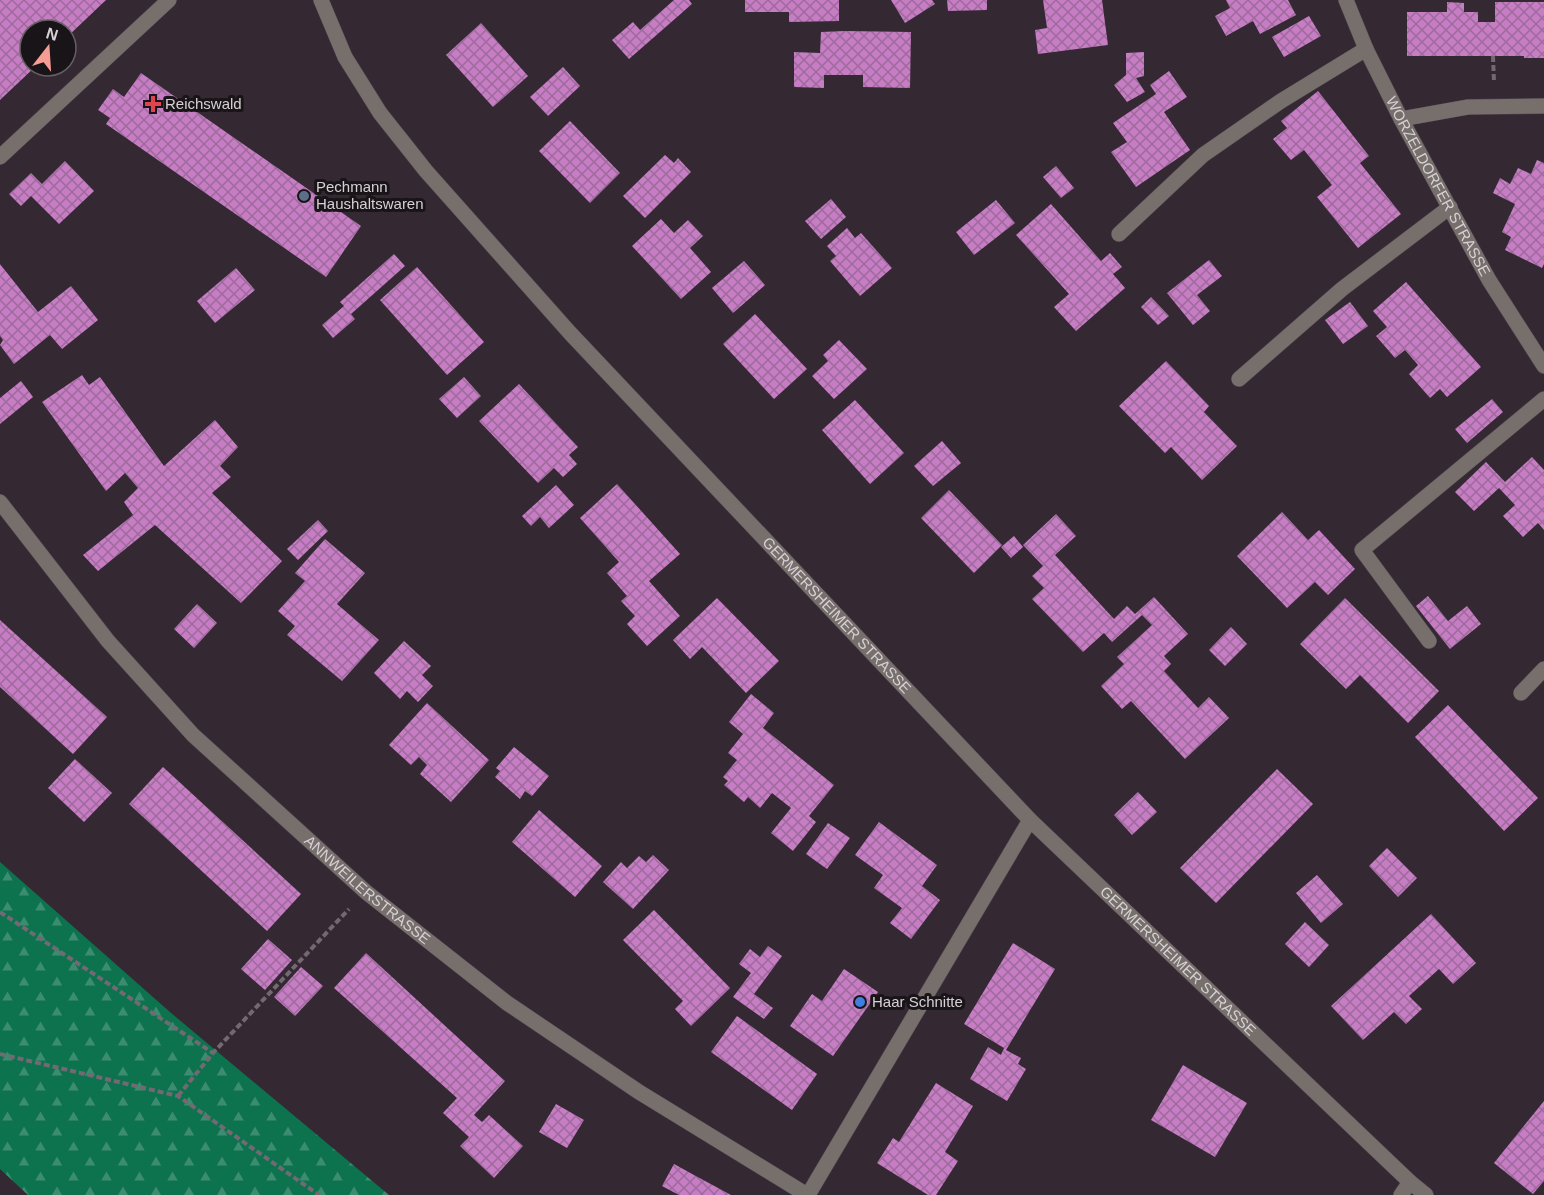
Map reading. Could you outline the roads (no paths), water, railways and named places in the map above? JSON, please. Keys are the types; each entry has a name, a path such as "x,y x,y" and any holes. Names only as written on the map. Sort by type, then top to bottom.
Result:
{"street":[{"path":"0,157 169,0"},
{"name":"GERMERSHEIMER STRASSE","path":"321,0 345,57 380,113 426,171 570,333 1030,820 1405,1189 1426,1195"},
{"name":"WORZELDORFER STRASSE","path":"1346,0 1366,49 1401,118 1489,280 1544,366"},
{"path":"1119,234 1203,155 1281,101 1366,49"},
{"path":"1401,118 1468,107 1544,106"},
{"path":"1239,379 1342,289 1450,207"},
{"path":"1429,641 1362,550 1544,399"},
{"name":"ANNWEILERSTRASSE","path":"0,502 108,641 193,735 366,891 507,1003 639,1092 807,1195"},
{"path":"1521,693 1544,669"},
{"path":"807,1195 1030,820"}],"place":[{"name":"Reichswald","path":"153,104"},
{"name":"Pechmann Haushaltswaren","path":"304,196"},
{"name":"Haar Schnitte","path":"860,1002"}]}
